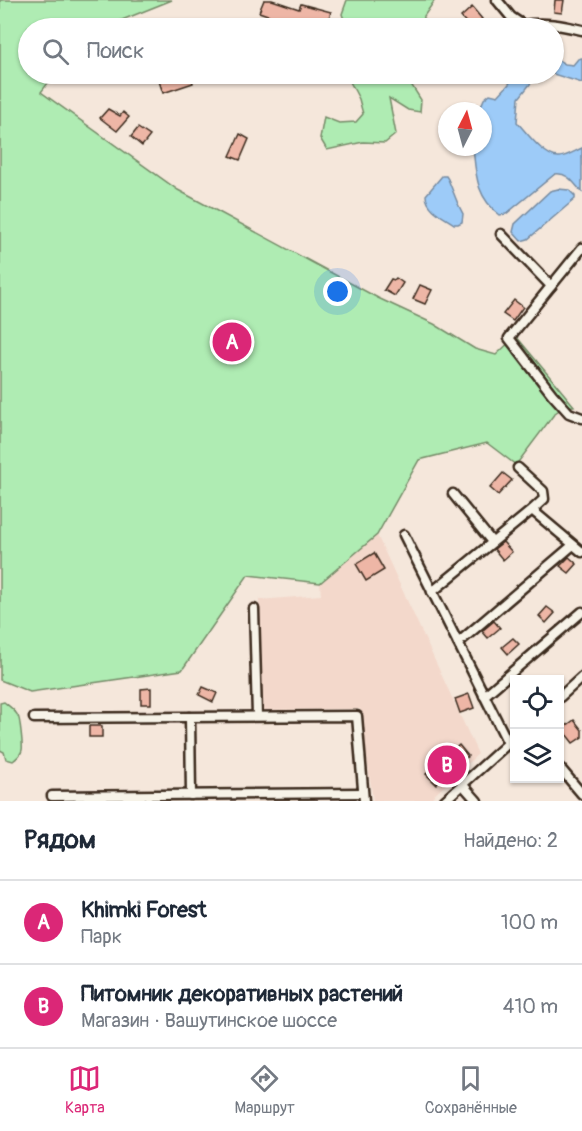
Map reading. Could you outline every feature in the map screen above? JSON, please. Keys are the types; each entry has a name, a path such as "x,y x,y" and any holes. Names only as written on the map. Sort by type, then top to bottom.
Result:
{"street":[{"path":"497,0 512,18"},
{"path":"564,26 582,30"},
{"path":"501,234 551,286"},
{"path":"582,248 509,338 569,413 582,418"},
{"path":"432,592 544,499 543,491 518,468"},
{"path":"453,494 492,542"},
{"path":"532,510 582,552"},
{"path":"404,535 484,696 510,738"},
{"path":"458,643 573,544"},
{"path":"254,609 257,716"},
{"path":"484,696 582,612"},
{"path":"564,693 582,677"},
{"path":"34,718 357,716 363,797 52,796"},
{"path":"190,717 191,795"},
{"path":"444,801 510,741"},
{"path":"564,773 582,794"},
{"path":"462,784 477,801"}],"shaded area":[{"path":"377,535 478,754 428,801 373,801 360,709 262,710 259,600 321,595 320,583"}],"green space":[{"path":"0,0 172,0 127,18 18,18 18,84 47,84 41,92 178,190 378,298 434,324 475,349 496,355 516,336 574,406 564,407 555,413 516,465 487,443 419,460 377,535 320,583 248,575 182,670 30,692 0,680"},
{"path":"347,0 435,0 424,18 343,18 342,14"},
{"path":"351,84 411,84 421,100 420,112 408,110 389,98 396,134 385,143 363,142 327,150 320,138 324,117 339,123 356,122 363,114"},
{"path":"4,702 19,718 22,750 13,761 6,759 4,752 0,750 0,703"}],"water":[{"path":"582,58 582,83 564,77 564,63 573,65"},
{"path":"509,84 530,84 519,98 517,122 549,154 560,157 582,148 582,192 564,175 555,174 506,214 500,215 492,208 479,185 474,156 492,156 492,102 483,102 490,94 498,96"},
{"path":"442,176 448,179 463,214 462,222 458,224 454,224 436,212 427,200 426,195"},
{"path":"569,190 575,199 528,239 521,241 513,232 515,224 550,191"}],"building":[{"path":"264,0 272,0 299,9 301,4 331,12 329,18 276,18 259,12"},
{"path":"555,0 564,0 562,13 554,12"},
{"path":"472,7 481,18 462,18"},
{"path":"160,84 190,84 163,93"},
{"path":"108,109 120,116 123,112 129,117 117,131 100,118"},
{"path":"138,128 150,136 142,146 131,137"},
{"path":"240,134 249,139 240,160 230,156"},
{"path":"396,278 403,283 395,296 384,290 391,279"},
{"path":"420,285 432,290 425,304 413,299"},
{"path":"514,300 523,307 513,321 503,314"},
{"path":"503,473 512,480 498,495 490,488"},
{"path":"503,542 512,552 503,560 494,549"},
{"path":"374,553 384,570 366,581 356,564"},
{"path":"569,557 577,564 569,573 560,566"},
{"path":"547,607 555,613 546,623 539,616"},
{"path":"494,621 500,628 488,638 482,631"},
{"path":"513,638 519,644 508,654 502,647"},
{"path":"203,687 217,693 213,702 199,695"},
{"path":"151,688 151,704 141,704 141,689"},
{"path":"469,694 474,708 460,713 455,699"},
{"path":"574,720 582,730 582,737 573,743 564,732 564,728"},
{"path":"89,726 102,726 102,737 89,737"},
{"path":"459,745 468,756 436,784 426,774"}],"place":[{"name":"Khimki Forest","path":"232,342"},
{"name":"Питомник декоративных растений","path":"447,765"}]}
